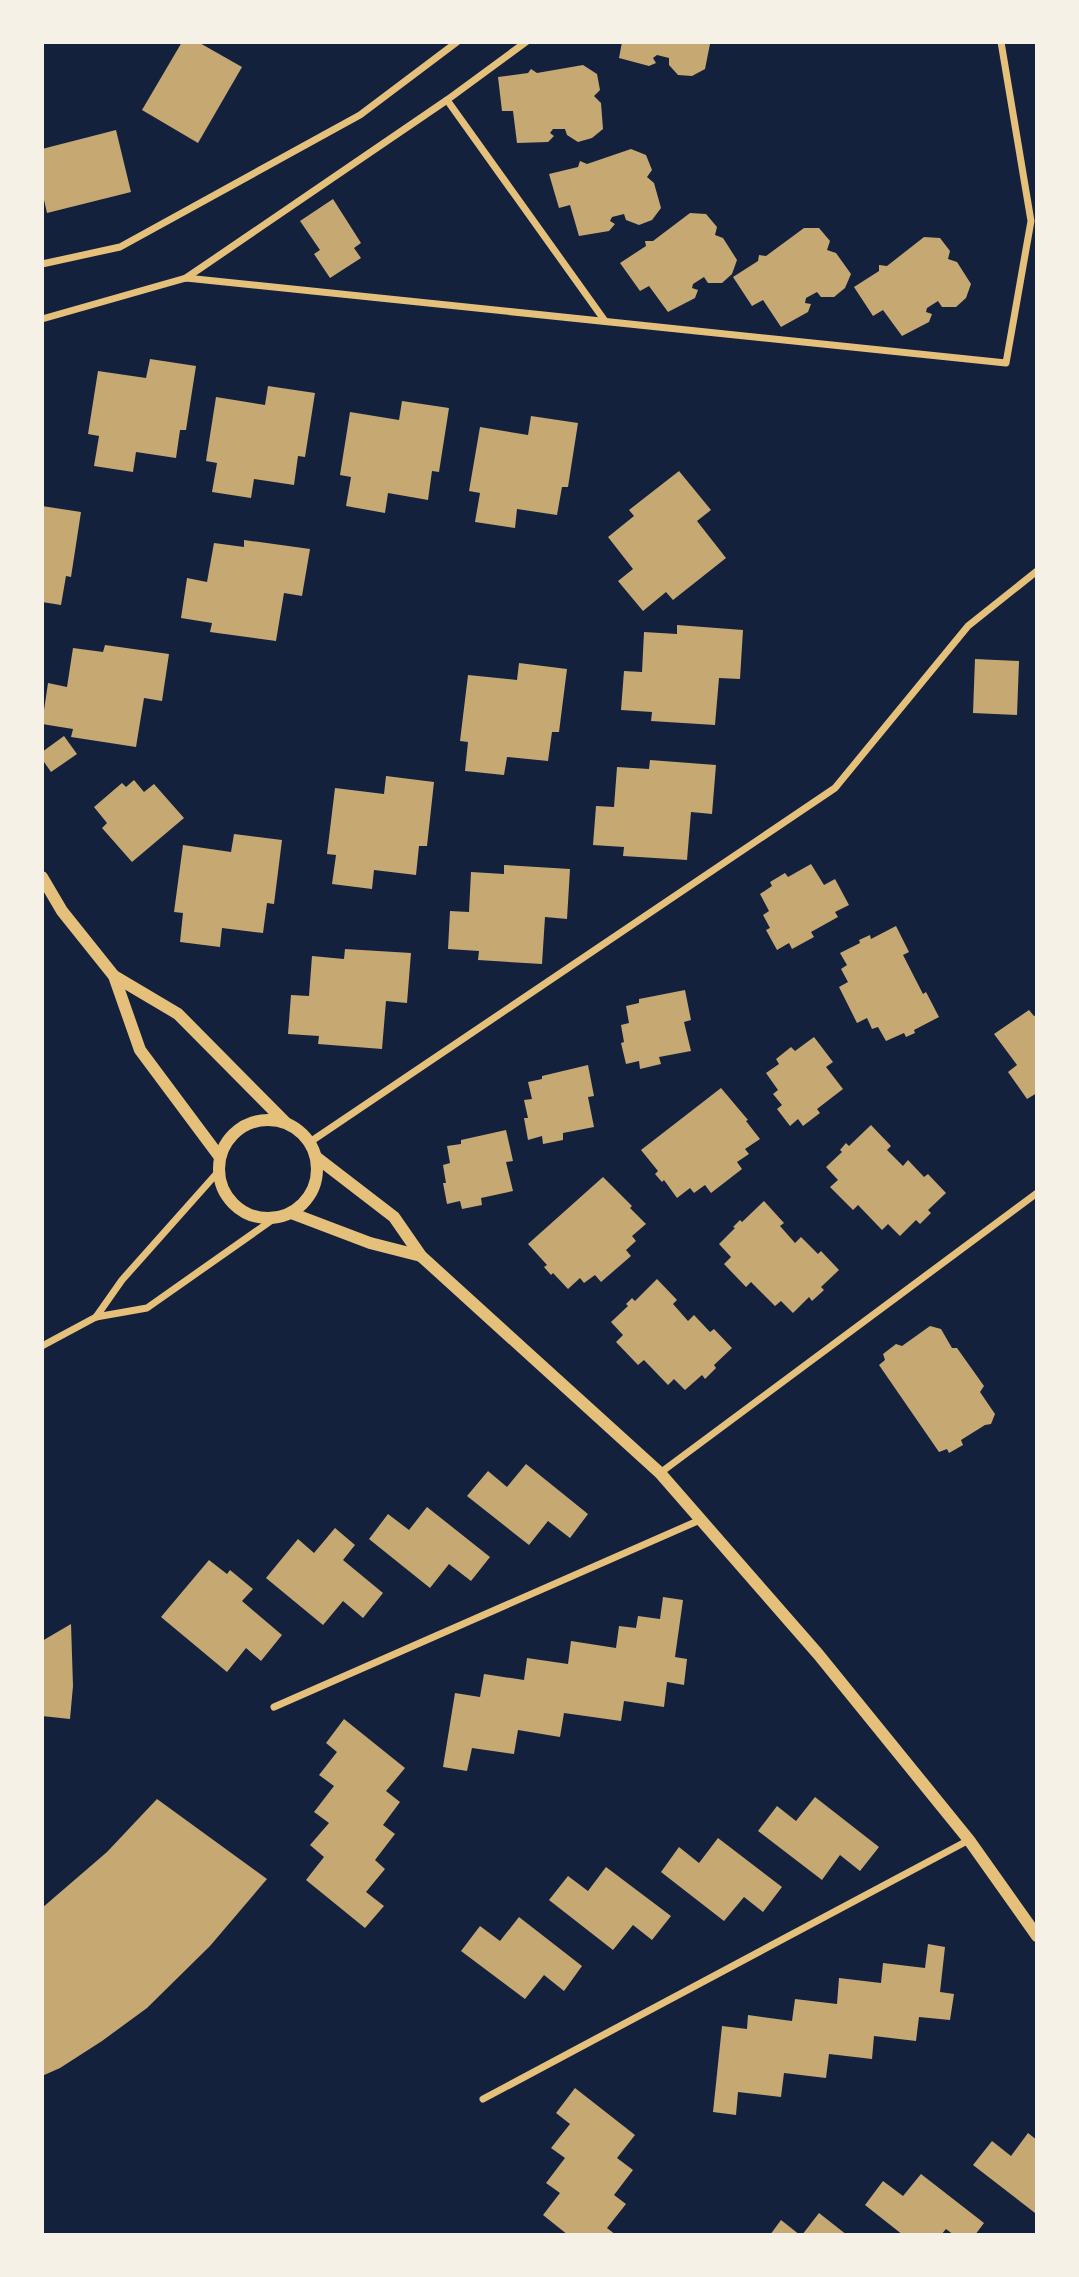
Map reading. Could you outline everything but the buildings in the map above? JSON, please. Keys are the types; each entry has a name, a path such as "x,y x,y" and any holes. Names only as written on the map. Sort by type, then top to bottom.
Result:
{"street":[{"path":"42,264 120,247 360,115 457,42"},
{"path":"42,319 186,278 447,100 526,42"},
{"path":"186,278 1006,363 1031,221 1001,42"},
{"path":"447,100 605,321"},
{"path":"310,1142 835,788 968,626 1037,571"},
{"path":"42,877 62,911 114,976 140,1050 219,1156"},
{"path":"114,976 178,1014 285,1122 299,1130 310,1142 316,1157 317,1174 313,1189 304,1203 291,1213 275,1218 259,1218 243,1213 230,1202 222,1189 218,1172 219,1156 226,1141 238,1129 252,1122 269,1119 285,1122"},
{"path":"316,1157 394,1217 421,1256 660,1474 818,1654 969,1840 1037,1936"},
{"path":"96,1317 122,1280 218,1172"},
{"path":"660,1474 1037,1193"},
{"path":"291,1213 370,1243 421,1256"},
{"path":"42,1346 96,1317 147,1308 275,1218"},
{"path":"274,1707 700,1520"},
{"path":"483,2099 969,1840"}]}
